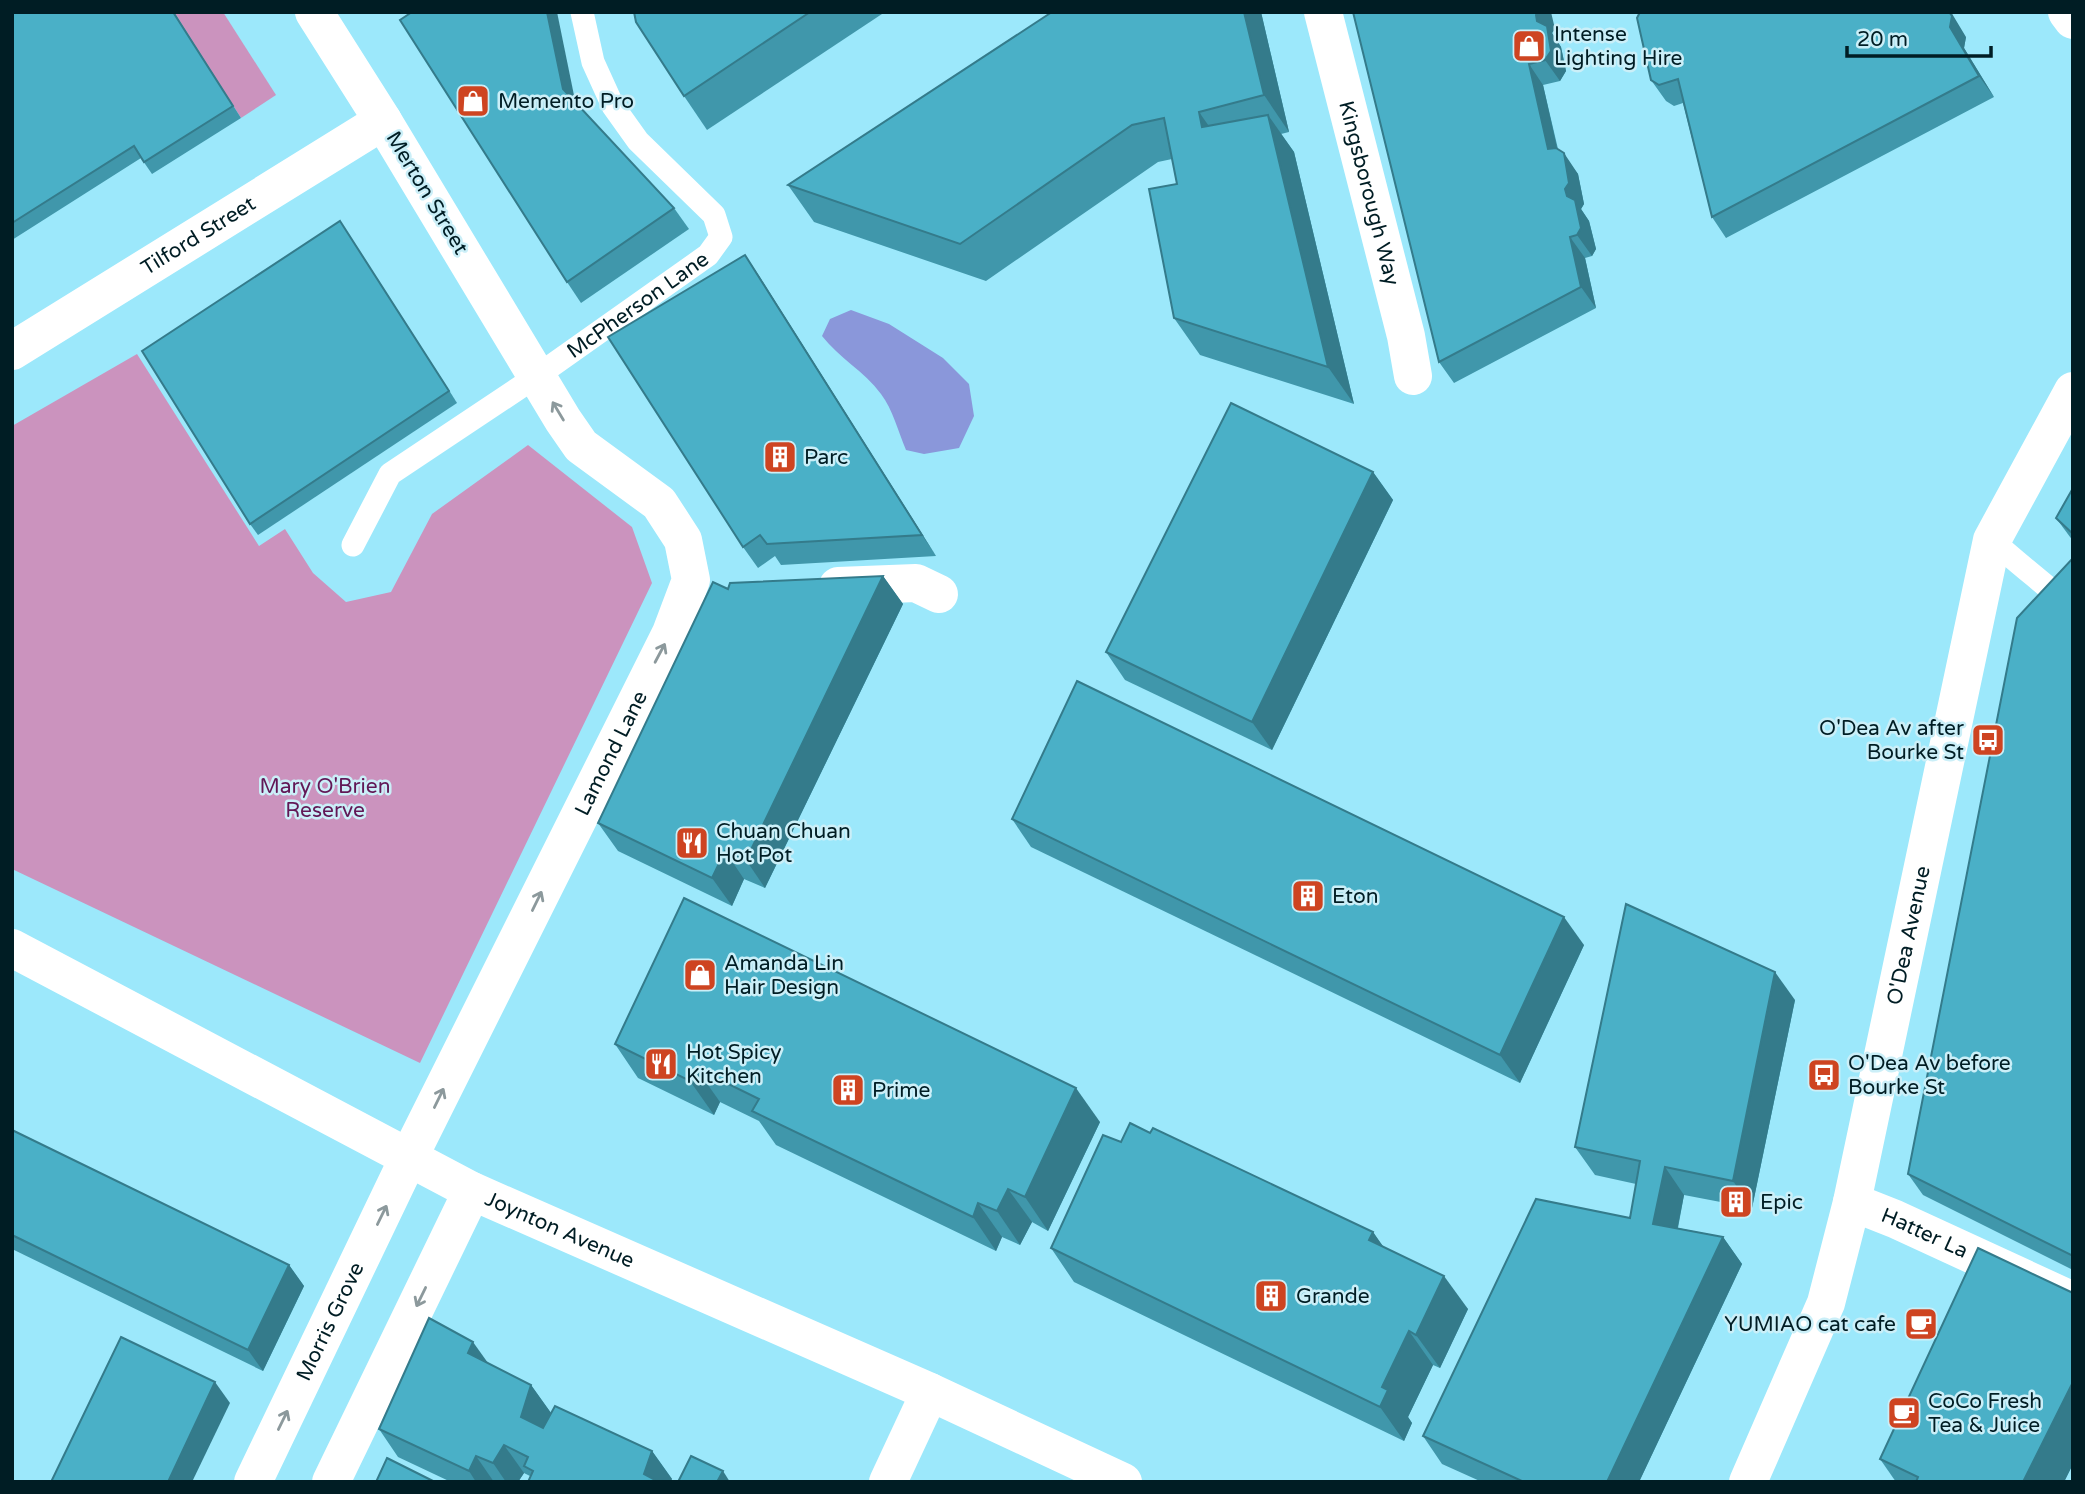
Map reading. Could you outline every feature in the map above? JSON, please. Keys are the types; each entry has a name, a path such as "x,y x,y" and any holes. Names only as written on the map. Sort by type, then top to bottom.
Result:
{"street":[{"name":"Merton Street","path":"314,12 537,376"},
{"name":"Kingsborough Way","path":"1323,12 1402,322 1413,376"},
{"path":"2067,12 2073,20"},
{"name":"Tilford Street","path":"12,351 383,121"},
{"name":"Lamond Lane","path":"408,1159 671,633 691,580 683,540 659,503 581,446 537,376"},
{"name":"O'Dea Avenue","path":"1748,1482 1826,1303 1852,1202 1992,540 2073,391"},
{"path":"798,587 916,583 939,594"},
{"path":"686,597 725,594"},
{"name":"Joynton Avenue","path":"12,948 472,1191 930,1392 1124,1482"},
{"name":"Morris Grove","path":"253,1482 408,1159"},
{"path":"331,1482 472,1191"},
{"name":"Hatter La","path":"1852,1202 2073,1301"},
{"path":"888,1482 930,1392"}],"lane":[{"name":"McPherson Lane","path":"353,545 390,474 537,376 708,255 721,237 714,215 638,141 613,106 593,62 582,12"},
{"path":"1992,540 2033,578 2042,582 2066,603"}],"green space":[{"path":"174,12 223,12 276,95 241,118"},
{"name":"Mary O'Brien Reserve","path":"137,354 259,546 285,529 313,573 346,602 391,592 432,514 528,445 632,527 652,583 420,1063 12,869 12,426"}],"water":[{"path":"851,310 889,324 943,358 969,384 974,416 959,448 924,454 906,450 881,394 822,336 830,319"}],"building":[{"path":"12,12 173,12 233,106 144,162 134,146 12,223"},
{"path":"412,12 547,12 563,89 674,208 567,282 400,20"},
{"path":"634,12 810,12 684,96 636,22"},
{"path":"1052,12 1244,12 1264,95 1199,112 1202,127 1268,115 1328,367 1174,318 1149,189 1177,184 1164,118 1132,125 960,244 788,185"},
{"path":"1353,12 1538,12 1537,21 1547,26 1551,51 1545,60 1529,64 1548,149 1556,148 1564,153 1569,183 1565,189 1567,196 1575,200 1581,228 1577,235 1570,237 1581,287 1439,362"},
{"path":"1640,12 1949,12 1952,16 1950,27 1979,76 1712,217 1678,79 1659,85 1651,80 1637,18"},
{"path":"340,221 449,391 250,524 142,351"},
{"name":"Parc","path":"745,255 922,535 767,544 760,535 743,547 608,337"},
{"path":"1231,403 1373,472 1252,722 1106,652"},
{"path":"2073,488 2073,534 2056,518"},
{"path":"2073,558 2073,1256 1908,1174 2017,618"},
{"path":"883,576 746,860 725,851 712,878 598,823 713,582 728,589 730,583"},
{"name":"Eton","path":"1077,681 1564,917 1500,1055 1012,819"},
{"name":"Prime","path":"684,898 1076,1088 1025,1197 1008,1189 997,1211 978,1203 973,1217 752,1111 759,1099 696,1068 690,1081 615,1044"},
{"name":"Epic","path":"1626,904 1775,972 1733,1181 1665,1167 1653,1224 1723,1237 1607,1482 1524,1482 1423,1436 1536,1199 1630,1218 1640,1161 1575,1147"},
{"name":"Grande","path":"1130,1123 1150,1133 1153,1128 1373,1232 1369,1240 1444,1276 1416,1335 1409,1331 1382,1387 1388,1390 1380,1407 1051,1248 1103,1135 1121,1142"},
{"path":"12,1130 289,1265 248,1350 12,1235"},
{"path":"1978,1248 2073,1293 2073,1382 2023,1482 1916,1482 1918,1477 1880,1459"},
{"path":"429,1318 473,1342 468,1353 531,1385 521,1417 543,1428 555,1406 652,1451 644,1474 659,1482 528,1482 533,1471 524,1466 528,1457 504,1445 493,1463 476,1456 469,1471 379,1429"},
{"path":"121,1337 215,1382 168,1482 51,1482"},
{"path":"691,1456 723,1471 717,1482 678,1482"},
{"path":"387,1458 435,1482 376,1482"}],"place":[{"name":"Intense Lighting Hire","path":"1529,46"},
{"name":"Memento Pro","path":"473,101"},
{"name":"Parc","path":"780,457"},
{"name":"O'Dea Av after Bourke St","path":"1988,740"},
{"name":"Chuan Chuan Hot Pot","path":"692,843"},
{"name":"Eton","path":"1308,896"},
{"name":"Amanda Lin Hair Design","path":"700,975"},
{"name":"Hot Spicy Kitchen","path":"661,1064"},
{"name":"O'Dea Av before Bourke St","path":"1824,1075"},
{"name":"Prime","path":"848,1090"},
{"name":"Epic","path":"1736,1202"},
{"name":"Grande","path":"1271,1296"},
{"name":"YUMIAO cat cafe","path":"1921,1324"},
{"name":"CoCo Fresh Tea & Juice","path":"1904,1413"}]}
